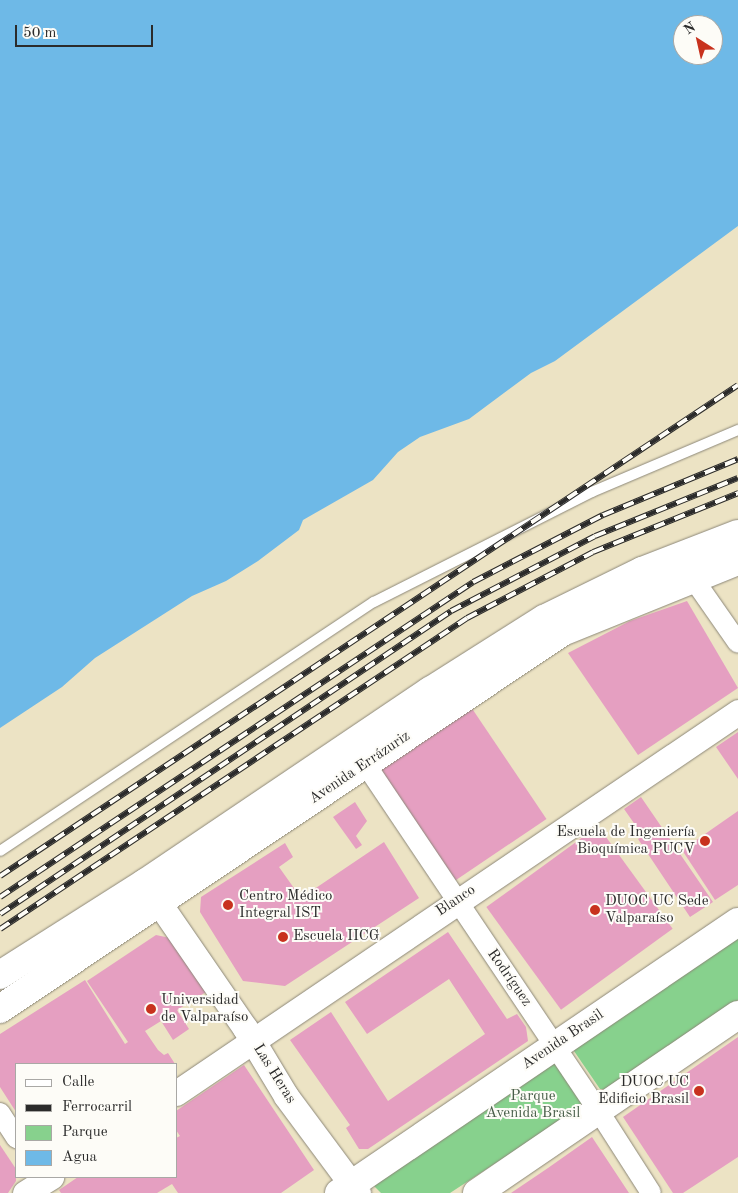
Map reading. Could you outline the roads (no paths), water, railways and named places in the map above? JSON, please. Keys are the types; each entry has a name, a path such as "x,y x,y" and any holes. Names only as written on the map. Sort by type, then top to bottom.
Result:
{"main road":[{"name":"Avenida Errázuriz","path":"0,975 145,883 430,691 544,619 642,571 738,534"},
{"name":"Avenida Errázuriz","path":"0,1009 562,632 692,577 738,561"},
{"name":"Avenida Brasil","path":"349,1190 555,1045 738,922"},
{"path":"476,1193 738,1016"}],"street":[{"path":"692,577 738,643"},
{"name":"Blanco","path":"178,1092 254,1042 456,902 738,712"},
{"name":"Rodríguez","path":"366,765 456,902 555,1045 651,1193"},
{"name":"Las Heras","path":"160,903 254,1042 286,1096 349,1190"},
{"path":"0,1113 15,1136"}],"lane":[{"path":"0,851 374,602 592,492 738,430"}],"water":[{"path":"0,0 738,0 738,226 555,361 531,373 469,419 420,437 398,452 373,480 303,520 299,530 258,561 226,581 192,596 95,658 62,687 0,728"}],"railway":[{"path":"0,876 738,385"},
{"path":"0,897 473,582 603,515 738,459"},
{"path":"0,914 451,611 595,536 738,478"},
{"path":"0,929 467,618 593,552 738,493"}],"place":[{"name":"Escuela de Ingeniería Bioquímica PUCV","path":"705,841"},
{"name":"Centro Médico Integral IST","path":"228,905"},
{"name":"DUOC UC Sede Valparaíso","path":"595,910"},
{"name":"Escuela IICG","path":"283,937"},
{"name":"Universidad de Valparaíso","path":"151,1009"},
{"name":"DUOC UC Edificio Brasil","path":"699,1091"}],"park label":[{"name":"Parque Avenida Brasil","path":"533,1104"}]}
